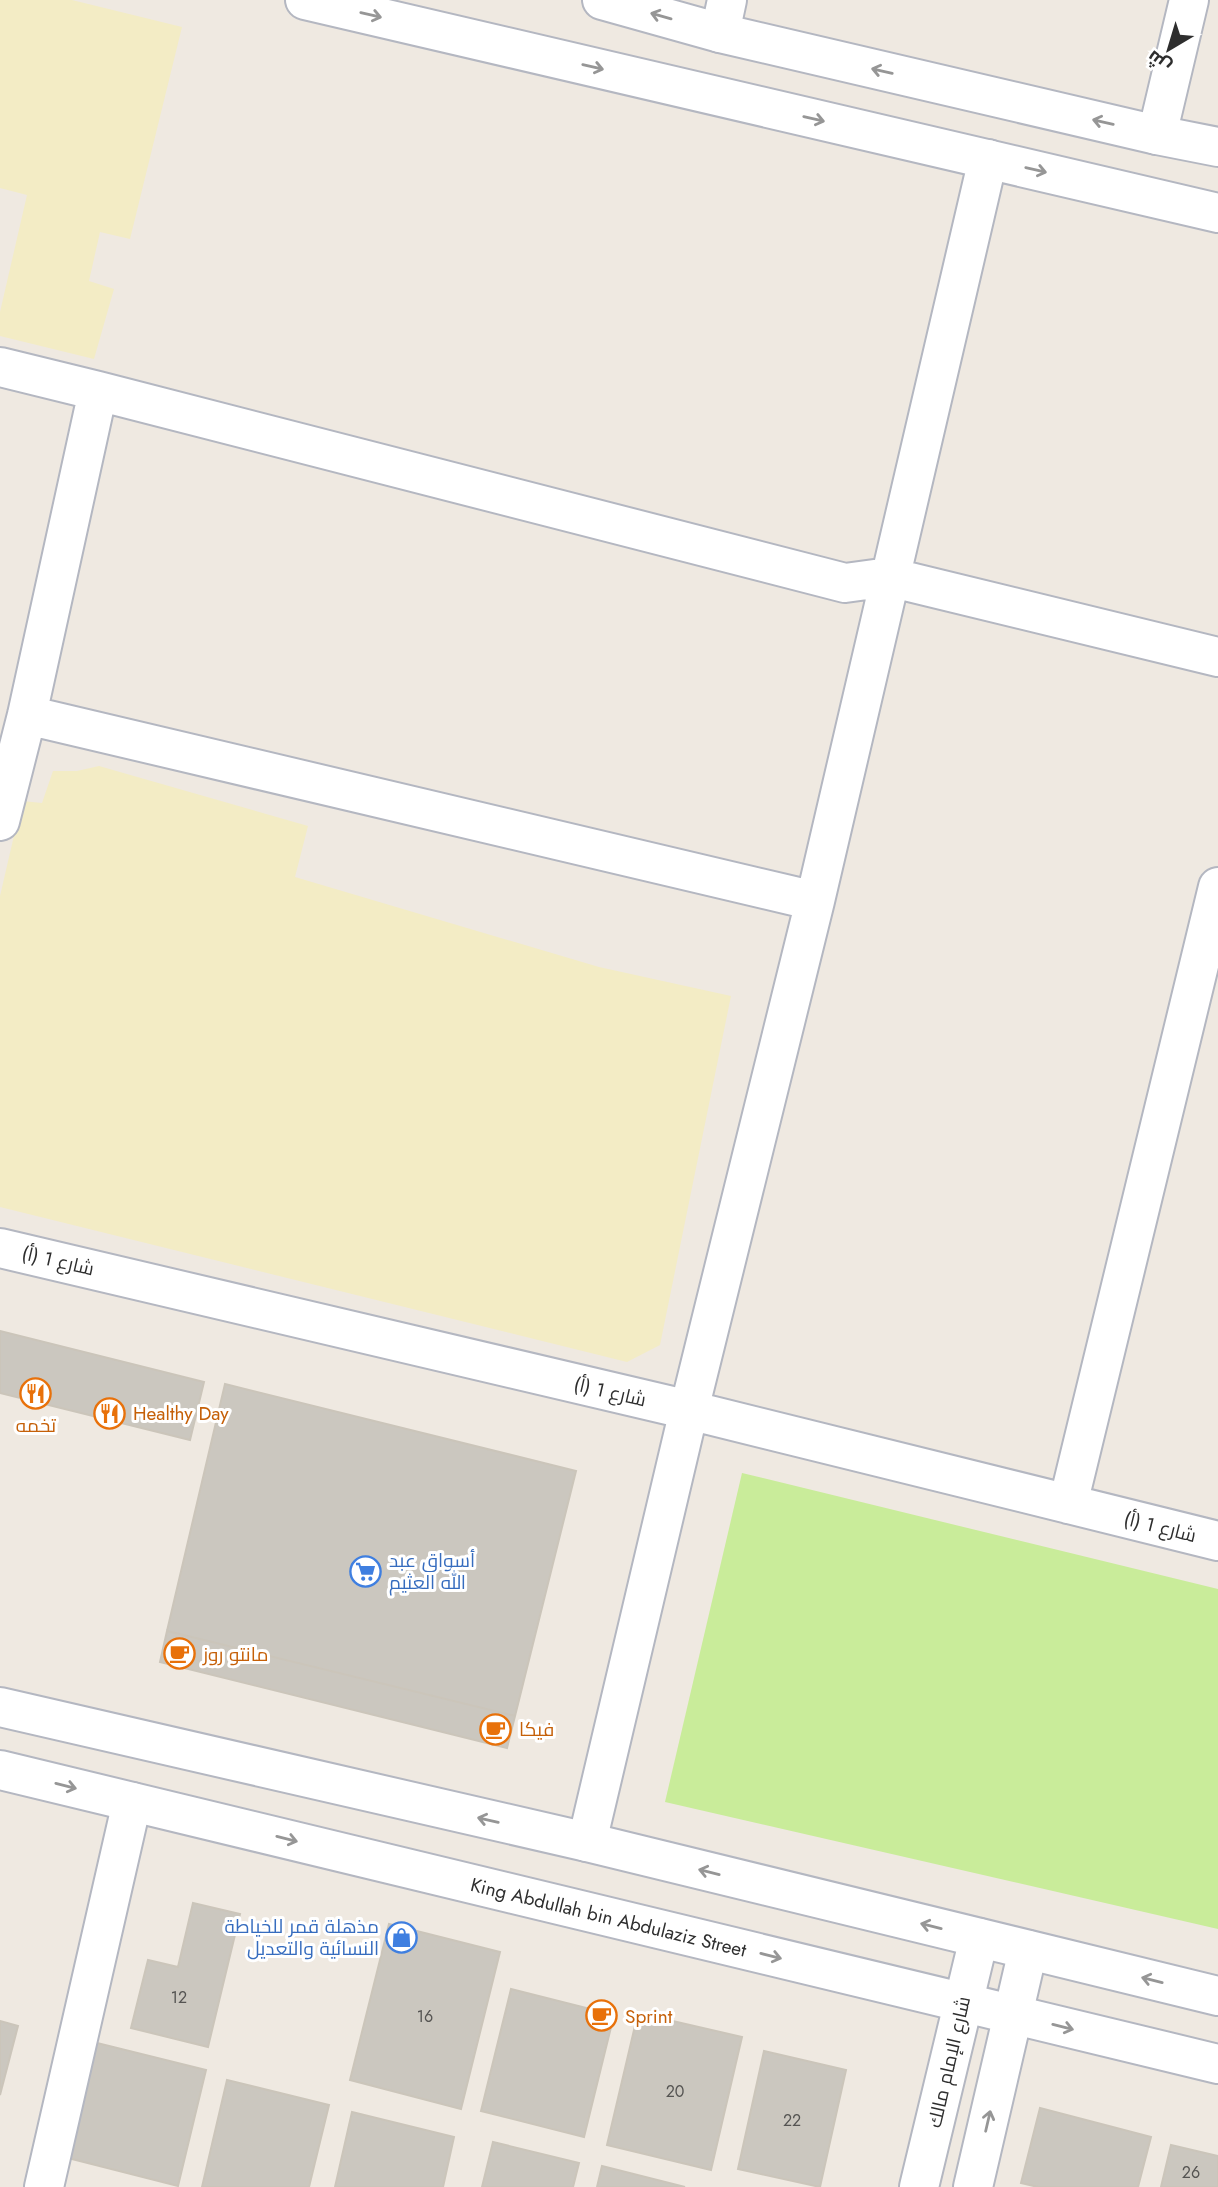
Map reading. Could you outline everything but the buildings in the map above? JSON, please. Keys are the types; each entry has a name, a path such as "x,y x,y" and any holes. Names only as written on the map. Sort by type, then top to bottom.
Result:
{"street":[{"path":"305,0 1218,213"},
{"path":"602,0 723,16 1157,135 1218,147"},
{"path":"1157,135 1189,0"},
{"path":"587,1842 689,1410 815,901 988,159"},
{"path":"0,367 845,583 889,577 1218,657"},
{"path":"0,821 27,715 99,391"},
{"path":"27,715 815,901"},
{"path":"1068,1504 1218,887"},
{"name":"شارع 1 (أ)","path":"0,1248 689,1410 1218,1541"},
{"path":"0,1707 587,1842 1218,1996"},
{"name":"King Abdullah bin Abdulaziz Street","path":"0,1770 1218,2064"},
{"path":"44,2187 132,1802"},
{"name":"شارع الإمام مالك","path":"919,2187 979,1938"},
{"path":"972,2187 1028,1950"}],"sand":[{"path":"0,0 72,0 182,27 130,239 100,232 89,281 114,289 94,359 0,336 0,312 27,195 0,188"},
{"path":"99,766 308,826 295,877 599,967 731,996 660,1345 627,1362 0,1207 0,896 22,801 42,803 53,771 77,771"}],"green space":[{"path":"742,1473 1218,1589 1218,1929 665,1802"}],"place":[{"name":"تخمه","path":"36,1394"},
{"name":"Healthy Day","path":"110,1413"},
{"name":"أسواق عبد الله العثيم","path":"366,1571"},
{"name":"مانتو روز","path":"180,1654"},
{"name":"فيكا","path":"496,1729"},
{"name":"مذهلة قمر للخياطة النسائية والتعديل","path":"402,1937"},
{"name":"Sprint","path":"602,2016"}]}
